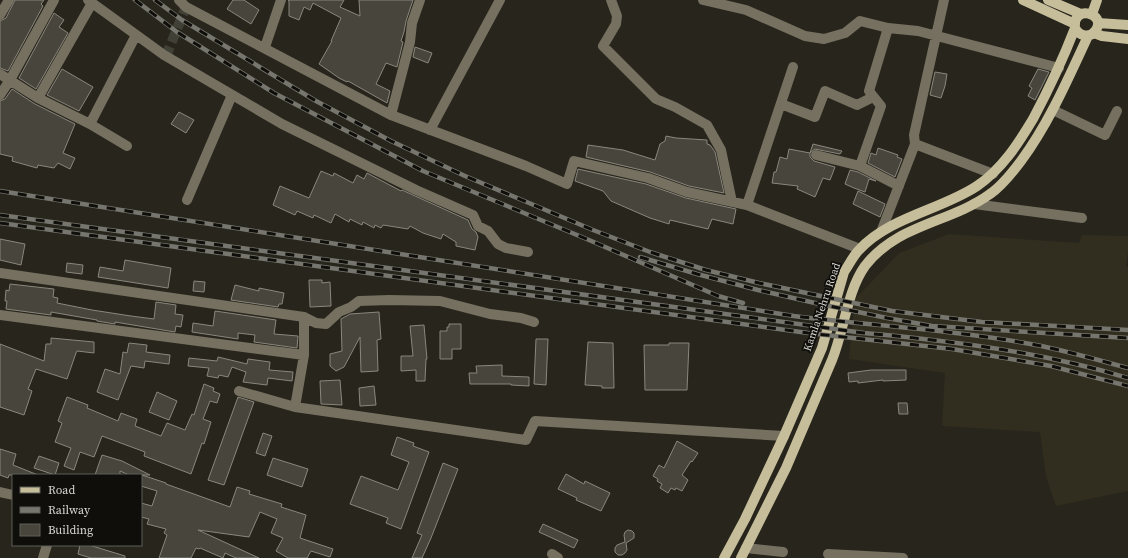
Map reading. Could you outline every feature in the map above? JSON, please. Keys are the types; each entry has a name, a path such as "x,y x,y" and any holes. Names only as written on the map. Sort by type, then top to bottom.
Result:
{"main road":[{"path":"1023,0 1075,26 1080,34 1093,26 1128,25"},
{"path":"1048,0 1081,14 1089,13 1093,26 1102,36 1128,39"},
{"path":"741,558 786,468 835,353 858,276 878,251 894,240 923,224 974,204 990,194 1015,168 1033,145 1053,110 1093,26 1097,0"},
{"name":"Kamla Nehru Road","path":"728,557 784,436 822,348 844,272 860,249 881,232 977,186 993,174 1006,161 1021,139 1059,68 1078,16 1081,14"},
{"path":"745,519 758,526"}],"street":[{"path":"0,15 10,0"},
{"path":"0,95 10,80 54,0"},
{"path":"265,47 281,0"},
{"path":"391,115 410,42 412,23 420,0"},
{"path":"430,130 500,0"},
{"path":"611,0 617,16 616,24 603,46 656,99 685,112 707,125 721,150 732,202"},
{"path":"703,0 746,10 805,36 824,39 845,33 860,21 888,28 918,31 1059,68"},
{"path":"881,232 915,144 914,135 944,0"},
{"path":"38,98 90,1 164,56 282,124 416,190 473,215 478,226 488,231 498,244 506,248 528,252"},
{"path":"185,2 391,115 526,166 567,184 574,161 648,178 687,192 747,205 860,249"},
{"path":"860,166 881,106 869,91 888,28"},
{"path":"90,124 136,35"},
{"path":"747,205 794,67"},
{"path":"0,74 38,98 90,124 128,146"},
{"path":"781,104 814,117 825,91 857,105 873,97"},
{"path":"187,200 232,95"},
{"path":"1053,110 1105,135 1117,111"},
{"path":"915,144 993,174"},
{"path":"816,155 860,166 899,186"},
{"path":"974,204 1082,218"},
{"path":"0,273 304,317 316,323 326,324 339,312 351,307 359,301 422,300 440,301 490,314 521,318 534,322"},
{"path":"0,315 304,355"},
{"path":"295,407 304,355 304,317"},
{"path":"239,391 295,407 526,440 535,421 784,436"},
{"path":"0,492 12,495"},
{"path":"43,558 47,546"},
{"path":"746,548 782,552"},
{"path":"828,554 902,558"}],"shaded area":[{"path":"949,234 1079,243 1082,235 1128,236 1126,266 1128,267 1128,491 1056,506 1046,476 1040,432 942,426 945,373 849,359 855,299 899,253"}],"building":[{"path":"15,0 44,0 41,4 43,6 8,71 0,68 0,21 6,18"},
{"path":"233,0 244,0 259,10 251,24 227,9"},
{"path":"288,0 344,0 340,7 360,16 359,0 413,0 401,41 403,42 397,67 386,63 376,84 390,91 387,103 348,81 347,82 339,78 319,64 332,41 341,18 313,3 310,10 304,7 299,20 289,16"},
{"path":"54,13 64,20 59,27 68,33 36,89 19,78"},
{"path":"415,47 432,53 428,63 413,57"},
{"path":"62,69 93,87 79,111 47,95"},
{"path":"1038,69 1049,72 1035,100 1028,96 1032,88 1029,86"},
{"path":"935,72 947,74 941,98 930,95"},
{"path":"12,89 35,104 75,124 63,153 75,158 70,169 58,163 54,168 38,165 37,168 12,161 13,157 0,154 0,101 5,99"},
{"path":"179,112 194,120 186,133 171,124"},
{"path":"666,136 707,140 707,144 710,145 715,152 724,193 689,186 650,172 586,157 588,145 623,150 655,160 660,144 665,141"},
{"path":"813,144 842,151 840,154 815,149 810,153"},
{"path":"878,148 898,155 897,157 902,159 895,177 868,163 871,153 876,155"},
{"path":"789,149 810,153 810,157 814,161 835,167 830,180 823,178 815,197 797,189 798,186 772,183 774,172 776,172 780,157 787,159"},
{"path":"578,169 646,184 686,198 736,209 733,224 712,219 708,229 670,220 669,224 650,218 611,201 603,191 575,181"},
{"path":"850,170 858,172 876,181 869,179 865,192 854,188 845,184"},
{"path":"321,171 333,176 334,173 353,183 357,175 364,179 367,173 401,191 402,190 468,220 478,237 475,250 456,246 456,242 443,234 441,239 423,233 410,226 408,229 383,225 381,228 375,225 374,228 363,222 362,225 350,219 349,222 335,214 331,223 314,215 313,218 297,211 295,215 273,205 280,186 309,198"},
{"path":"858,191 885,204 880,217 853,204"},
{"path":"0,239 25,244 21,265 0,260"},
{"path":"125,260 171,268 168,288 98,277 100,267 123,271"},
{"path":"67,263 83,265 82,274 66,272"},
{"path":"309,280 322,280 322,283 330,282 331,306 310,307"},
{"path":"194,281 205,282 204,292 193,291"},
{"path":"10,284 54,289 53,297 58,298 57,303 92,310 154,319 156,302 176,305 175,314 183,315 181,327 176,326 175,332 115,322 115,324 51,312 51,315 6,309 6,290 9,291"},
{"path":"235,285 259,291 259,288 284,293 282,304 279,304 278,307 231,300"},
{"path":"215,311 276,320 274,334 298,336 297,348 254,342 255,335 238,333 238,339 192,332 193,323 213,326"},
{"path":"379,312 381,339 377,340 378,371 361,372 360,337 344,367 336,371 330,366 330,354 342,351 341,319 350,314"},
{"path":"449,324 461,324 461,349 452,349 452,359 440,359 440,331 447,331"},
{"path":"424,325 427,359 425,381 416,381 416,370 401,371 401,356 413,356 410,326"},
{"path":"51,338 94,342 94,353 77,351 67,379 36,369 28,389 32,391 24,415 0,407 0,344 44,361 46,344 51,344"},
{"path":"536,339 548,339 546,385 534,384"},
{"path":"588,342 613,343 614,388 602,388 602,386 585,385"},
{"path":"129,343 147,345 146,352 170,355 169,364 145,361 144,368 131,366 118,400 97,392 105,369 120,374 123,352 127,353"},
{"path":"669,343 689,343 687,390 645,390 644,345 669,345"},
{"path":"218,357 247,364 248,359 270,362 269,370 293,372 292,381 268,378 267,385 243,382 246,372 232,367 228,377 219,375 218,378 207,376 209,368 188,366 189,358 217,361"},
{"path":"502,365 502,376 529,377 529,386 511,384 470,384 469,373 477,373 476,366"},
{"path":"871,370 906,370 906,380 883,380 858,383 858,381 849,382 848,373"},
{"path":"340,380 342,405 321,404 320,381"},
{"path":"204,384 214,388 213,391 220,394 217,403 210,401 203,419 211,422 204,444 202,443 191,474 144,456 145,452 102,436 94,457 80,452 74,470 64,466 71,448 55,442 62,423 58,421 67,397 88,405 87,408 118,421 121,413 137,419 135,426 161,436 167,423 185,430 192,414 194,415"},
{"path":"374,386 376,405 360,406 359,388"},
{"path":"157,392 177,401 169,420 149,412"},
{"path":"238,397 254,402 224,485 208,480"},
{"path":"898,403 907,403 908,414 899,414"},
{"path":"263,433 272,436 265,456 256,453"},
{"path":"397,437 414,443 413,446 429,452 401,529 386,523 388,518 350,504 361,476 398,490 409,462 391,455"},
{"path":"677,441 698,453 682,475 688,480 682,491 676,488 675,490 671,488 668,493 660,488 662,484 653,476 659,465 664,468"},
{"path":"0,449 16,454 13,465 36,474 12,474 9,475 8,478 0,475"},
{"path":"102,455 122,461 150,475 127,474 120,471 120,474 95,474"},
{"path":"39,456 59,463 55,474 34,468"},
{"path":"273,458 308,469 302,487 267,475"},
{"path":"443,463 458,469 422,558 412,558 422,535 417,533"},
{"path":"566,474 584,484 585,481 610,493 601,511 576,500 577,498 558,489"},
{"path":"142,475 230,507 237,487 250,491 249,494 282,504 281,507 306,515 300,538 333,549 330,557 311,551 307,558 288,558 276,551 283,538 271,533 277,519 260,512 249,537 198,530 259,558 236,558 225,553 223,558 200,548 196,548 191,558 159,558 167,535 164,533 166,529 147,524 149,519 142,517 142,503 152,506 157,491 142,486"},
{"path":"543,524 578,540 574,548 539,532"},
{"path":"628,530 634,533 634,538 626,543 627,550 625,553 618,555 615,552 615,548 617,545 625,542 624,535"},
{"path":"80,546 92,546 125,556 125,558 91,558 78,554"}],"tunnel":[{"path":"166,56 186,7"}],"railway":[{"path":"135,0 177,32 274,93 423,171 589,240 718,296 743,303"},
{"path":"155,0 182,20 316,101 391,141 465,176 593,230 650,252 706,270 759,283 892,311 982,322 1128,330"},
{"path":"0,191 794,316 1006,340 1059,350 1128,368"},
{"path":"0,215 864,333 964,344 1030,354 1128,378"},
{"path":"0,223 808,333 952,349 1051,366 1128,386"},
{"path":"640,257 758,290 887,318 932,326 1128,338"}]}
